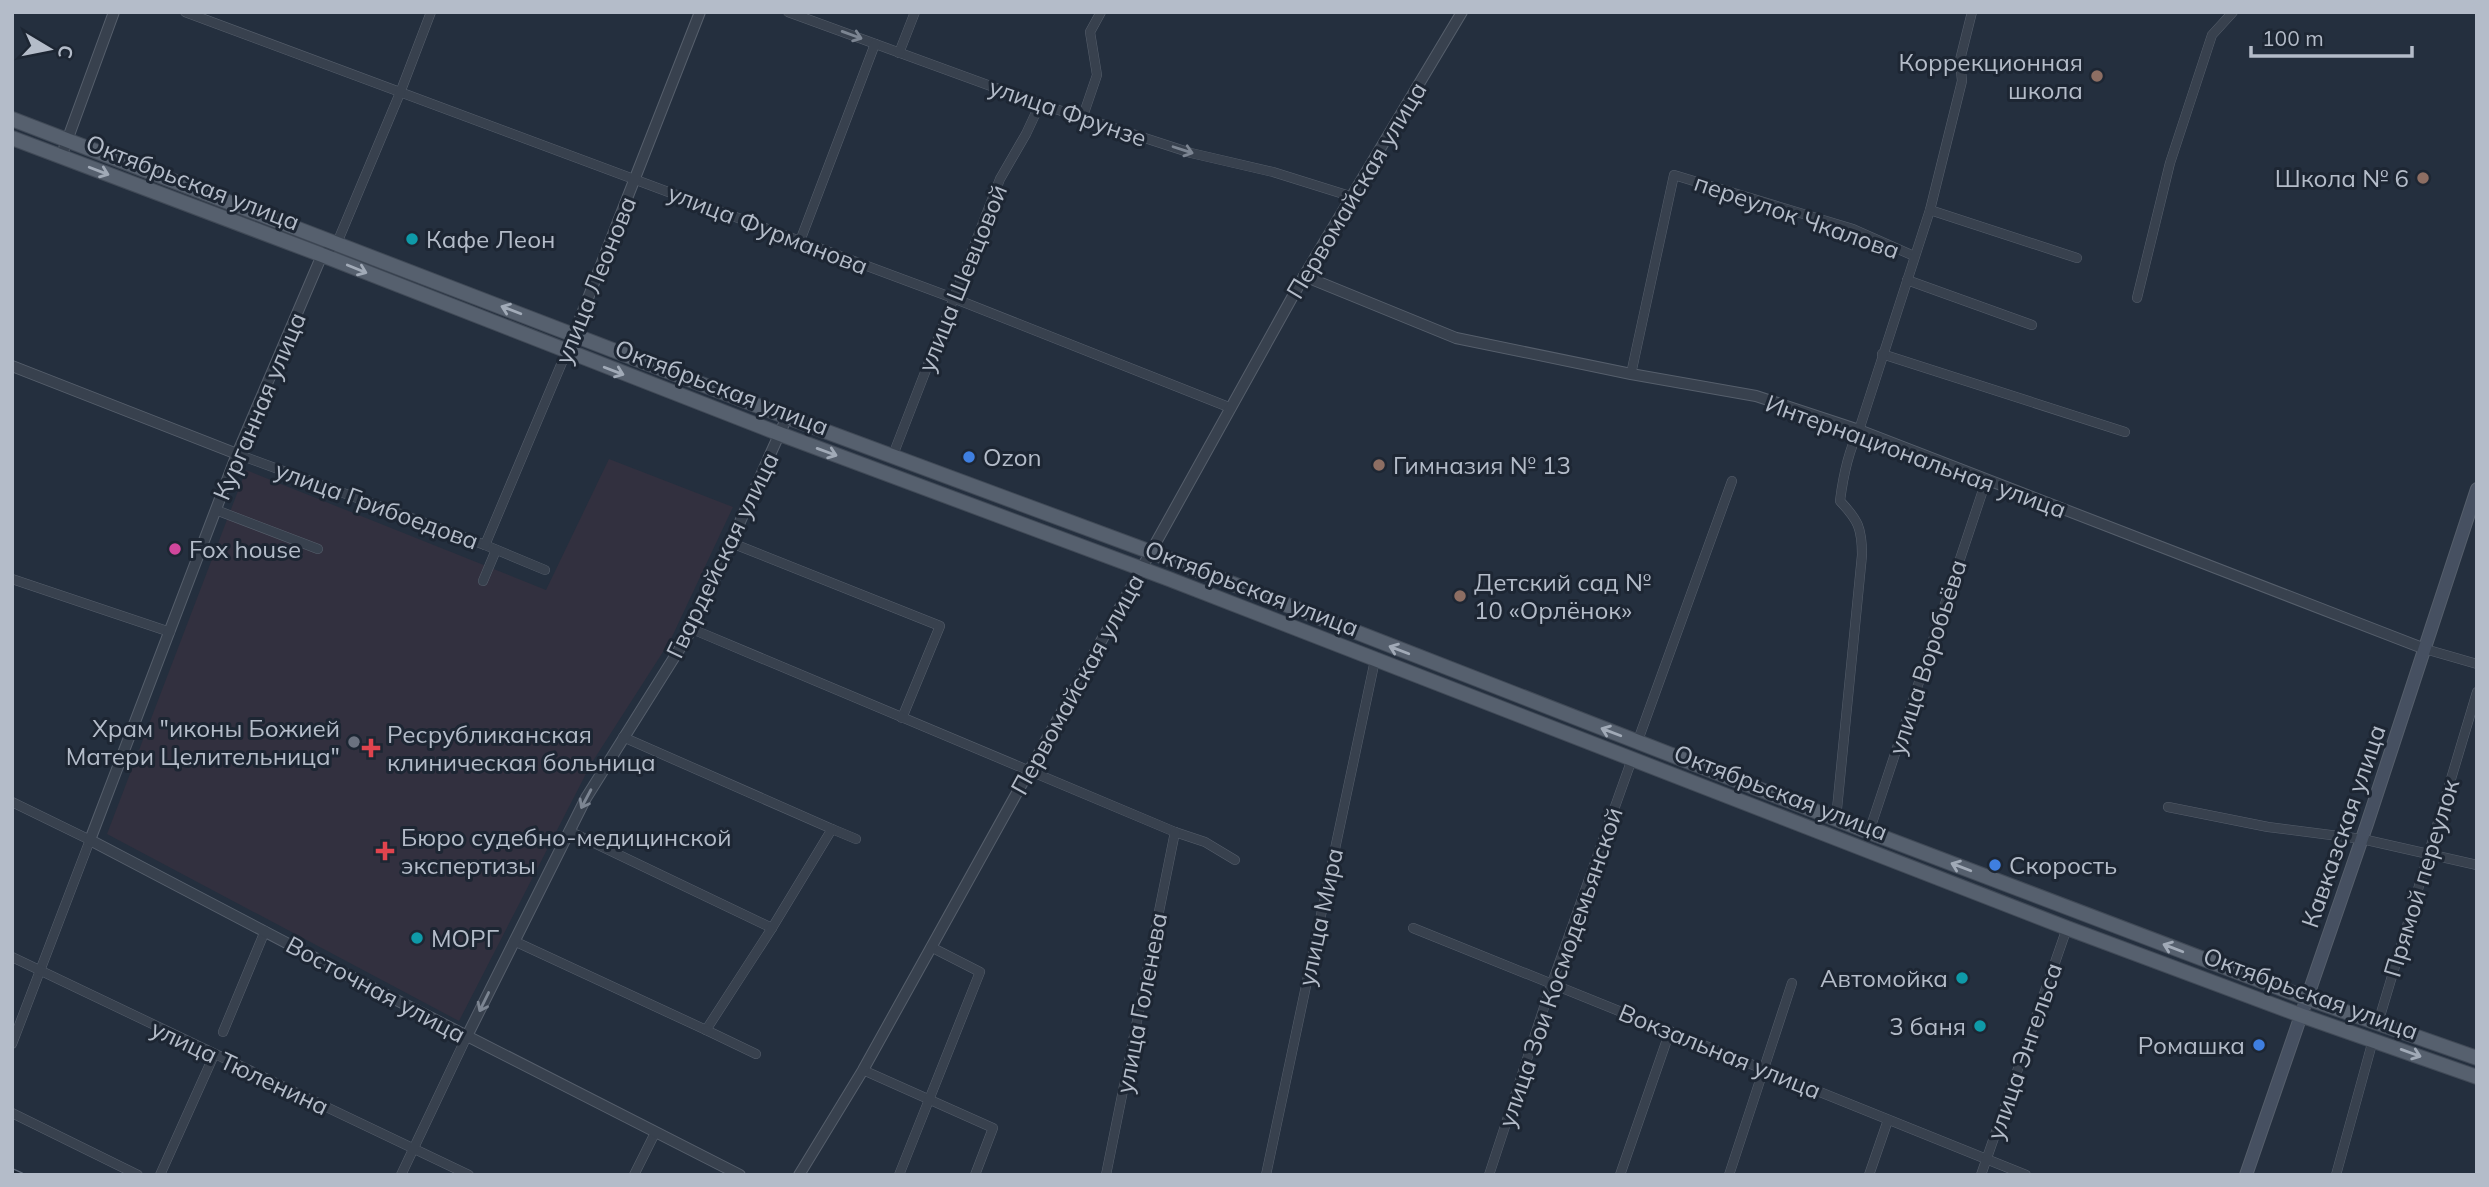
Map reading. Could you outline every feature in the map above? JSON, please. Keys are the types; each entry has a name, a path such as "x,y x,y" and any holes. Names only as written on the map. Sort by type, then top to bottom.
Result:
{"main road":[{"name":"Октябрьская улица","path":"12,119 788,417 1151,552 1836,820 2306,998 2477,1058"},
{"name":"Октябрьская улица","path":"12,138 322,255 567,353 1141,569 2067,928 2300,1015 2477,1077"},
{"name":"Кавказская улица","path":"2246,1175 2477,489"}],"street":[{"path":"61,157 114,12"},
{"name":"улица Фурманова","path":"185,12 953,298 1231,408"},
{"name":"Курганная улица","path":"12,1044 237,454 322,255 337,243 431,12"},
{"name":"улица Леонова","path":"485,545 567,353 700,12"},
{"name":"улица Фрунзе","path":"788,12 1040,104 1191,153 1273,172 1353,197"},
{"path":"900,53 915,12"},
{"path":"1083,116 1097,75 1090,32 1101,12"},
{"name":"Первомайская улица","path":"799,1175 863,1070 1304,276 1462,12"},
{"path":"1836,820 1862,555 1862,535 1856,517 1840,501 1852,444 1859,430 1930,210 1962,81 1960,60 1972,12"},
{"path":"2137,298 2170,163 2212,35 2233,12"},
{"path":"800,241 875,44"},
{"name":"улица Шевцовой","path":"892,456 1000,179 1040,104"},
{"name":"переулок Чкалова","path":"1631,374 1674,175 1853,229 1914,256"},
{"path":"1930,210 2077,258"},
{"name":"Интернациональная улица","path":"1304,276 1456,338 1631,374 1756,396 1859,430 2425,649 2477,664"},
{"path":"1907,280 2032,325"},
{"path":"1882,354 2125,432"},
{"name":"улица Грибоедова","path":"12,366 545,570"},
{"name":"Гвардейская улица","path":"401,1175 586,798 692,629 729,542 788,417"},
{"path":"1637,743 1732,481"},
{"name":"улица Воробьёва","path":"1869,832 1986,481"},
{"path":"216,510 317,549"},
{"path":"729,542 940,626 902,718"},
{"path":"482,581 496,550"},
{"path":"12,579 170,632"},
{"path":"692,629 1175,832 1205,842 1235,860"},
{"name":"улица Мира","path":"1266,1175 1375,660"},
{"name":"Прямой переулок","path":"2378,1023 2477,692"},
{"path":"623,737 856,839"},
{"name":"улица Зои Космодемьянской","path":"1489,1175 1552,983 1632,759"},
{"name":"Восточная улица","path":"12,802 740,1175"},
{"path":"2168,807 2268,827 2361,839 2477,865"},
{"path":"706,1030 832,829"},
{"path":"569,831 772,928"},
{"name":"улица Голенева","path":"1106,1175 1175,832"},
{"name":"Вокзальная улица","path":"1413,928 2026,1175"},
{"name":"улица Энгельса","path":"1981,1175 2067,928"},
{"path":"223,1032 265,931"},
{"path":"514,941 756,1054"},
{"path":"898,1175 980,972 931,947"},
{"name":"улица Тюленина","path":"12,957 469,1175"},
{"path":"1729,1175 1792,983"},
{"path":"1620,1175 1670,1031"},
{"path":"2336,1175 2373,1040"},
{"path":"160,1175 214,1055"},
{"path":"863,1070 993,1128 975,1175"},
{"path":"12,1113 138,1175"},
{"path":"1869,1175 1888,1120"},
{"path":"634,1175 655,1133"}],"shaded area":[{"name":"Ресрубликанская клиническая больница","path":"609,459 733,507 670,641 591,764 459,1021 107,834 246,470 546,590"}],"railway":[{"path":"12,1171 21,1175"}],"place":[{"name":"Коррекционная школа","path":"2097,76"},
{"name":"Школа № 6","path":"2423,178"},
{"name":"Кафе Леон","path":"412,239"},
{"name":"Ozon","path":"969,457"},
{"name":"Гимназия № 13","path":"1379,465"},
{"name":"Fox house","path":"175,549"},
{"name":"Детский сад № 10 «Орлёнок»","path":"1460,596"},
{"name":"Храм \"иконы Божией Матери Целительница\"","path":"354,742"},
{"name":"Ресрубликанская клиническая больница","path":"371,748"},
{"name":"Бюро судебно-медицинской экспертизы","path":"385,851"},
{"name":"Скорость","path":"1995,865"},
{"name":"МОРГ","path":"417,938"},
{"name":"Автомойка","path":"1962,978"},
{"name":"3 баня","path":"1980,1026"},
{"name":"Ромашка","path":"2259,1045"}]}
